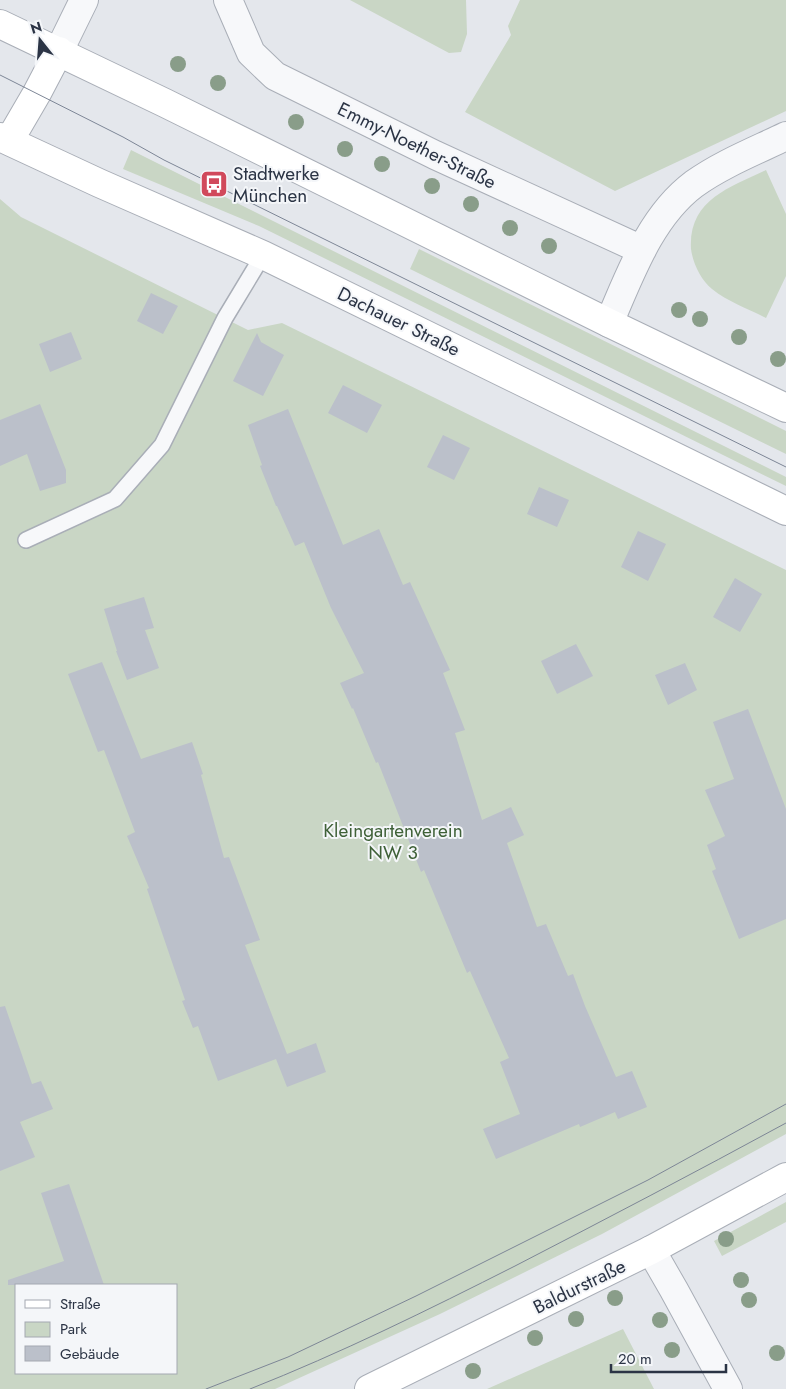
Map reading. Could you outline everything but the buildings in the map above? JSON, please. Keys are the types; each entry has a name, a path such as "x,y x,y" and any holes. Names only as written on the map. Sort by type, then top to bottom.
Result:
{"main road":[{"path":"0,24 59,51 609,323 786,408"},
{"name":"Dachauer Straße","path":"59,51 37,93 4,139 263,255 786,511"},
{"name":"Baldurstraße","path":"369,1389 651,1250 786,1177"}],"street":[{"path":"59,51 84,0"},
{"name":"Emmy-Noether-Straße","path":"228,0 252,53 275,76 435,155 642,250"},
{"path":"609,323 642,250 668,209 693,185 723,166 786,136"},
{"path":"651,1250 728,1389"}],"lane":[{"path":"26,540 115,499 162,445 225,318 263,255"}],"green space":[{"path":"350,0 466,0 467,34 461,52 449,53"},
{"path":"520,0 786,0 786,111 615,191 465,112 511,35 508,26"},
{"path":"131,150 786,477 786,486 259,226 123,169"},
{"path":"766,170 786,214 786,276 766,318 732,302 712,289 698,271 691,249 692,232 696,218 704,207 726,190"},
{"name":"Kleingartenverein NW 3","path":"0,199 21,217 248,330 282,323 786,570 786,1134 602,1234 440,1314 275,1389 0,1389"},
{"path":"419,249 786,431 786,454 410,269"},
{"path":"786,1202 786,1222 722,1256 714,1241"},
{"path":"623,1329 654,1389 487,1389"}],"tram line":[{"path":"0,75 123,137 164,160 786,467"},
{"path":"206,1389 288,1357 416,1296 648,1180 786,1104"},
{"path":"250,1389 351,1346 450,1299 786,1123"}],"place":[{"name":"Stadtwerke München","path":"214,184"}]}
